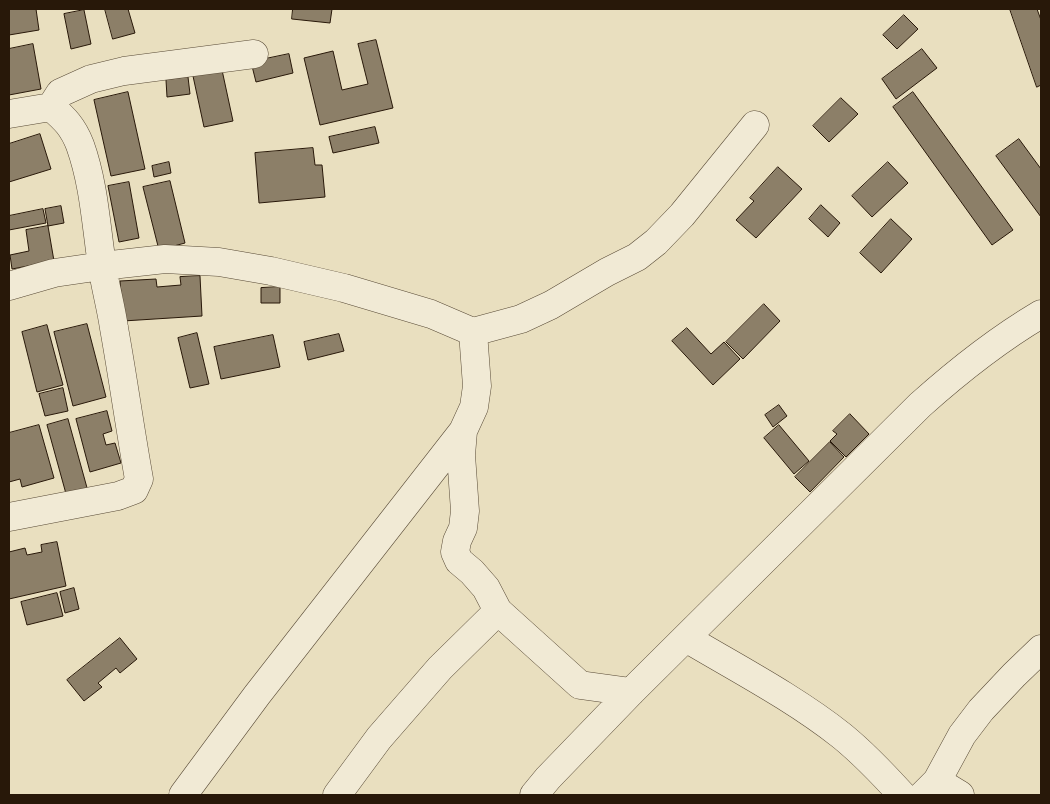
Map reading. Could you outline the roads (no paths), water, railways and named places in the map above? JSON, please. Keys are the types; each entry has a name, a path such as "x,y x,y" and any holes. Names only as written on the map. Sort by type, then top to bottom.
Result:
{"street":[{"path":"9,114 51,107 60,93 91,79 124,71 254,54"},
{"path":"9,517 118,496 134,490 139,479 102,266 98,222 88,175 80,145 68,121 51,107"},
{"path":"9,286 54,273 102,266 165,259 219,262 271,271 344,288 431,314 473,332 521,319 551,305 637,256 656,242 682,215 755,125"},
{"path":"534,795 631,692 920,405 954,375 1007,334 1041,314"},
{"path":"183,795 257,695 463,431 474,407 477,386 473,332"},
{"path":"463,431 460,456 465,510 463,528 455,552 459,561 486,588 498,611 580,685 631,692"},
{"path":"337,795 378,738 440,668 498,611"},
{"path":"686,638 801,707 842,736 879,769 902,795"},
{"path":"960,795 930,788 967,729 1014,675 1041,649"},
{"path":"580,685 591,734"}]}
